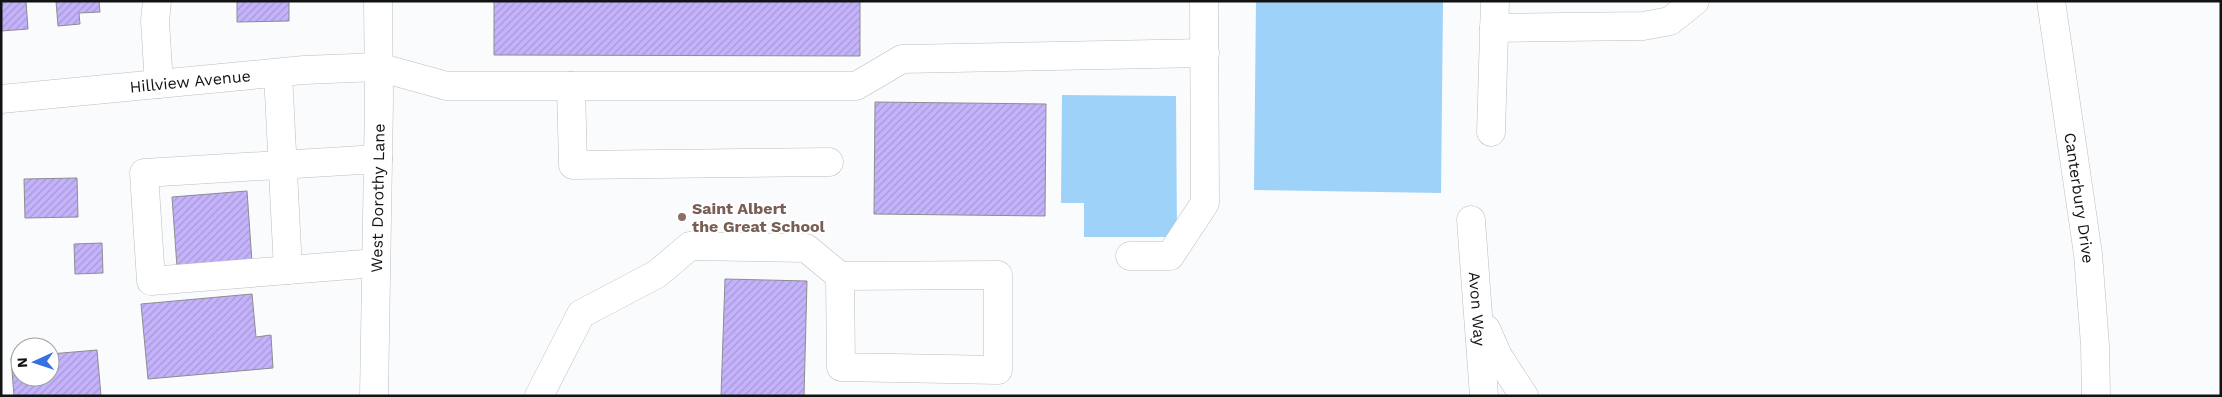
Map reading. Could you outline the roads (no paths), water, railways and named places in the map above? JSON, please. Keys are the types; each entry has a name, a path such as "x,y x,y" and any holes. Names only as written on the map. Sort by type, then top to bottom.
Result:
{"street":[{"path":"157,1 155,21 159,84"},
{"name":"West Dorothy Lane","path":"374,396 378,159 378,1"},
{"path":"1130,256 1170,256 1205,203 1204,1"},
{"path":"1491,132 1494,14 1643,26 1670,21 1695,1"},
{"name":"Canterbury Drive","path":"2051,1 2088,254 2095,345 2096,396"},
{"name":"Hillview Avenue","path":"1,99 278,73 378,67 447,86 856,86 902,58 1205,53"},
{"path":"278,73 288,270"},
{"path":"571,86 573,165 829,162"},
{"path":"376,262 151,281 144,173 378,159"},
{"name":"Avon Way","path":"1471,220 1484,396"},
{"path":"540,396 581,314 657,274 690,246 806,248 840,276 998,275 998,370 841,367 840,276"},
{"path":"1478,309 1498,356 1524,396"}],"place":[{"name":"Saint Albert the Great School","path":"682,217"}]}
